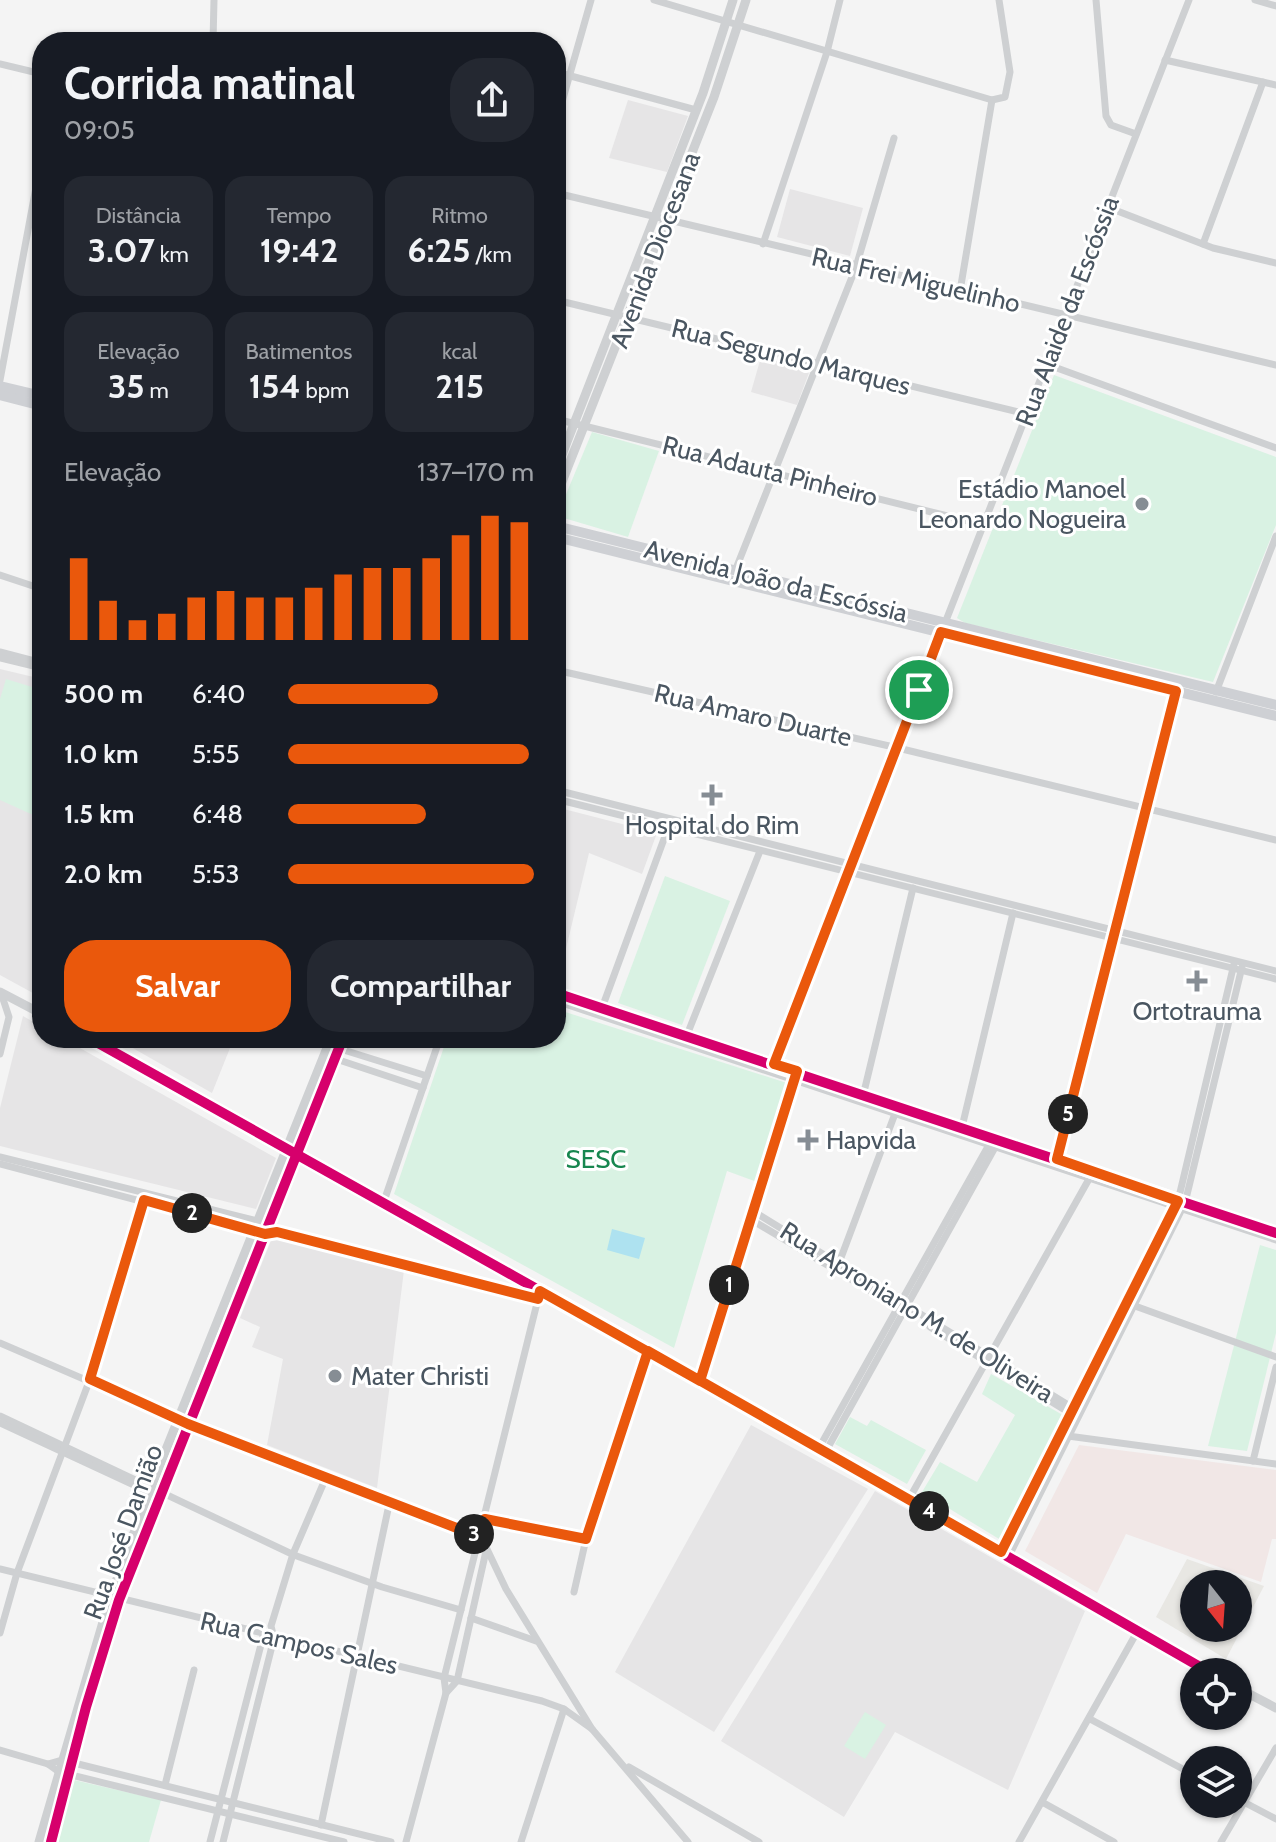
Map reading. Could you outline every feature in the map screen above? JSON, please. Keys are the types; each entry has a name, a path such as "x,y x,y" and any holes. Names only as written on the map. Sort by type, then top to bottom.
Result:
{"main road":[{"path":"0,383 32,393"},
{"path":"0,395 32,403"},
{"name":"Avenida João da Escóssia","path":"566,529 1276,716"},
{"name":"Avenida João da Escóssia","path":"566,539 1276,705"}],"street":[{"path":"213,32 214,0"},
{"path":"566,89 591,0"},
{"path":"654,0 992,100 1005,97 1010,72 999,0"},
{"name":"Avenida Diocesana","path":"566,444 703,93 733,0"},
{"name":"Avenida Diocesana","path":"566,473 714,97 746,0"},
{"path":"763,244 827,52 840,0"},
{"path":"1096,0 1108,121 1136,134"},
{"name":"Rua Alaide da Escóssia","path":"774,1064 1189,0"},
{"path":"1255,0 1276,6"},
{"path":"1165,60 1276,85"},
{"path":"0,64 32,72"},
{"path":"566,75 696,110"},
{"path":"1203,244 1263,82"},
{"path":"703,93 714,97"},
{"path":"960,291 992,100"},
{"path":"735,571 856,267 894,138"},
{"name":"Rua Frei Miguelinho","path":"566,196 1276,365"},
{"path":"1107,207 1203,244 1276,263"},
{"path":"0,383 32,209"},
{"name":"Rua Segundo Marques","path":"566,302 1027,414"},
{"path":"0,329 9,331"},
{"path":"1046,364 1276,448"},
{"name":"Rua Adauta Pinheiro","path":"566,421 984,525"},
{"path":"1216,692 1276,536"},
{"path":"0,575 32,586"},
{"path":"0,655 32,663"},
{"name":"Rua Amaro Duarte","path":"566,672 898,748 1276,840"},
{"path":"1057,1159 1176,691"},
{"path":"566,793 913,888 1114,935"},
{"path":"566,802 1114,935 1238,966 1276,979"},
{"path":"602,1008 668,828"},
{"path":"687,1035 760,851"},
{"path":"863,1097 913,888"},
{"path":"962,1127 1013,913"},
{"path":"1238,966 1276,971"},
{"path":"1005,1554 1076,1414 1136,1307 1179,1206 1238,966"},
{"path":"1,992 32,1009"},
{"path":"0,1054 9,1017 1,992"},
{"path":"566,996 774,1064 796,1075"},
{"path":"566,1004 962,1127 1089,1179 1276,1233"},
{"path":"106,1048 539,1295 648,1351 1184,1658"},
{"path":"383,1204 437,1048"},
{"path":"291,1154 331,1049"},
{"path":"331,1049 427,1076"},
{"path":"331,1049 423,1088"},
{"path":"700,1381 796,1075"},
{"path":"863,1097 896,1111 1057,1159 1276,1240"},
{"path":"838,1266 896,1111"},
{"path":"822,1450 995,1142"},
{"name":"Rua José Damião","path":"51,1842 64,1773 114,1599 291,1154"},
{"path":"0,1157 261,1228"},
{"path":"0,1164 539,1295"},
{"path":"909,1499 1089,1179"},
{"path":"0,1633 17,1573 90,1379 144,1200"},
{"path":"1076,1414 1128,1302 1179,1206"},
{"name":"Rua Aproniano M. de Oliveira","path":"752,1215 1076,1414"},
{"path":"446,1693 457,1681 484,1541 484,1521 539,1295"},
{"path":"1128,1302 1276,1357"},
{"path":"0,1343 90,1379 183,1422 327,1475 484,1541 536,1641 592,1729 688,1842"},
{"path":"574,1592 586,1539 648,1351"},
{"path":"1253,1461 1276,1367"},
{"path":"0,1416 62,1448 293,1554 372,1584 461,1610"},
{"path":"0,1423 62,1448"},
{"path":"1065,1435 1276,1464"},
{"path":"210,1842 261,1635 271,1626 293,1554 327,1475"},
{"path":"321,1825 390,1500"},
{"path":"484,1521 586,1539"},
{"path":"406,1842 446,1693 444,1678 461,1610 484,1541"},
{"name":"Rua Campos Sales","path":"0,1569 564,1709 592,1729"},
{"path":"471,1618 536,1641"},
{"path":"223,1842 274,1638 271,1626"},
{"path":"1019,1842 1137,1632"},
{"path":"165,1785 194,1670"},
{"path":"1252,1695 1276,1708"},
{"path":"521,1842 564,1709"},
{"path":"1090,1719 1180,1767"},
{"path":"1252,1784 1276,1748"},
{"path":"0,1750 48,1764 64,1773 320,1839 344,1842"},
{"path":"48,1764 67,1762 391,1842"},
{"path":"624,1764 759,1842"},
{"name":"Rua José Damião","path":"39,1842 64,1773"},
{"path":"1042,1802 1114,1842"},
{"path":"1252,1806 1276,1819"},
{"path":"1221,1842 1232,1818"}],"shaded area":[{"path":"628,100 688,116 667,172 609,158"},
{"path":"790,189 863,208 850,256 777,237"},
{"path":"761,357 810,370 797,405 751,392"},
{"path":"0,669 32,677 32,993 0,975"},
{"path":"566,810 657,833 642,874 589,853 566,949"},
{"path":"23,1016 32,1021 32,1048 80,1048 276,1158 256,1209 0,1146 0,1108"},
{"path":"133,1048 230,1048 212,1093"},
{"name":"Mater Christi","path":"272,1238 404,1270 377,1488 267,1445 283,1359 252,1347 260,1327 240,1318"},
{"path":"751,1425 868,1489 714,1732 615,1672"},
{"path":"1079,1445 1276,1470 1276,1539 1272,1539 1261,1582 1252,1579 1252,1570 1227,1570 1126,1534 1097,1593 1025,1551"},
{"path":"875,1491 1085,1611 1008,1790 895,1732 844,1817 721,1741"},
{"path":"1187,1559 1218,1570 1181,1570"},
{"path":"1180,1572 1180,1631 1156,1617"},
{"path":"1252,1582 1264,1586 1252,1609"},
{"path":"1198,1642 1235,1642 1224,1658"}],"green space":[{"path":"1054,375 1276,457 1276,525 1213,682 965,623 957,618"},
{"path":"592,432 659,451 628,537 566,519 566,494"},
{"path":"6,679 32,687 32,814 0,800 0,699"},
{"path":"665,876 730,901 682,1025 618,1003"},
{"name":"SESC","path":"566,1012 790,1084 757,1182 727,1171 674,1348 394,1194 444,1048 566,1048"},
{"path":"1260,1245 1276,1250 1276,1333 1247,1451 1208,1446"},
{"path":"991,1374 1068,1418 1004,1542 922,1492 940,1462 977,1482 1015,1415 982,1394"},
{"path":"850,1417 867,1426 871,1420 926,1450 907,1484 835,1444"},
{"path":"865,1712 886,1725 865,1759 844,1746"},
{"path":"74,1780 161,1800 149,1842 58,1842"}],"water":[{"path":"612,1229 645,1238 639,1259 607,1250"}],"cycle path":[{"path":"566,996 1276,1233"},
{"path":"107,1048 742,1404 1185,1658"},
{"path":"51,1842 86,1707 119,1600 339,1048"}],"place":[{"name":"Estádio Manoel Leonardo Nogueira","path":"1142,504"},
{"name":"Hospital do Rim","path":"712,795"},
{"name":"Ortotrauma","path":"1197,981"},
{"name":"Hapvida","path":"808,1140"},
{"name":"Mater Christi","path":"335,1376"}],"route":[{"path":"919,690 774,1064 797,1071 700,1381 648,1351 540,1291 538,1299 277,1232 265,1234 144,1200 119,1294 90,1379 188,1424 327,1475 480,1537 485,1519 586,1539 648,1351 700,1381 742,1404 1001,1552 1178,1201 1057,1159 1176,691 941,632 919,690"}]}
